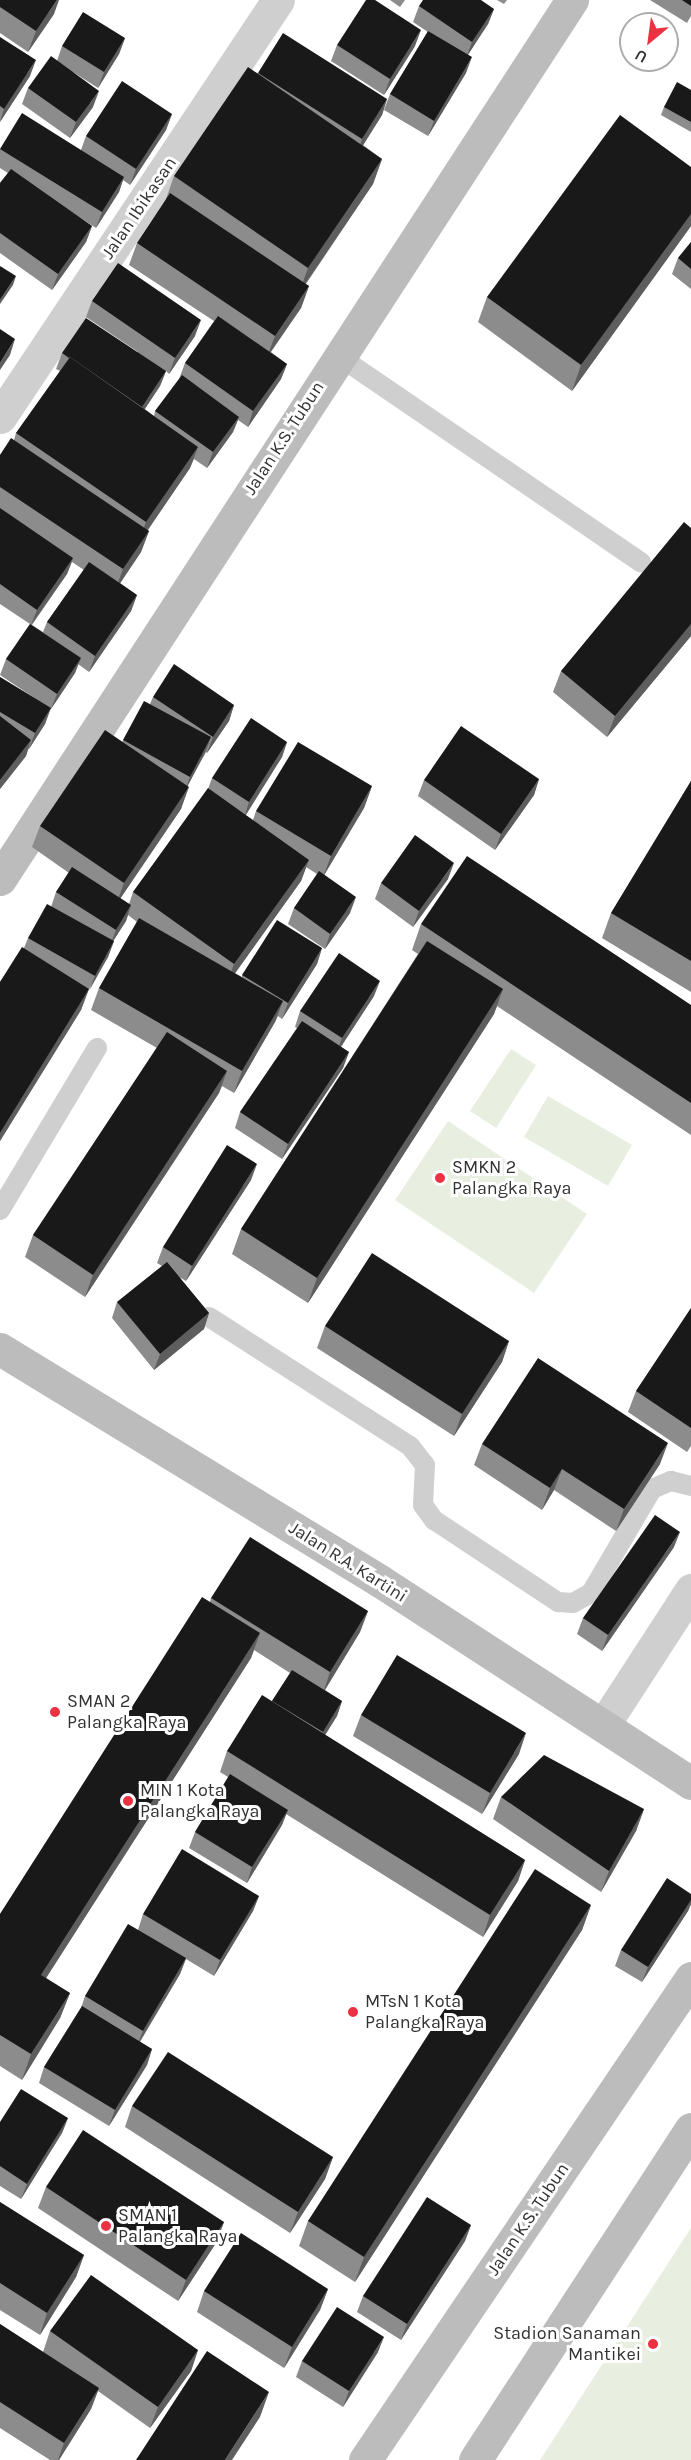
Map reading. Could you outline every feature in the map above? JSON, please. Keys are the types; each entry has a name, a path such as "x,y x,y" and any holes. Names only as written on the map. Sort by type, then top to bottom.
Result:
{"street":[{"name":"Jalan Ibikasan","path":"0,417 279,0"},
{"name":"Jalan K.S. Tubun","path":"0,879 338,355 572,0"},
{"name":"Jalan R.A. Kartini","path":"0,1350 604,1724 691,1783"},
{"path":"604,1724 687,1604"},
{"name":"Jalan K.S. Tubun","path":"365,2460 691,1978"},
{"path":"475,2460 691,2129"}],"lane":[{"path":"338,355 641,562"},
{"path":"0,1210 97,1048"},
{"path":"209,1317 410,1446 425,1465 423,1505 434,1520 558,1602 573,1603 591,1593 652,1489 671,1481 691,1486"}],"green space":[{"path":"511,1049 536,1065 496,1128 470,1111"},
{"path":"548,1096 632,1145 608,1186 524,1137"},
{"path":"448,1121 587,1214 534,1293 395,1200"},
{"name":"Stadion Sanaman Mantikei","path":"691,2228 691,2460 540,2460"}],"building":[{"path":"0,0 57,0 36,31 0,7"},
{"path":"366,0 375,0 421,30 390,79 337,45"},
{"path":"423,0 481,0 494,9 472,42 419,6"},
{"path":"682,0 691,0 691,6"},
{"path":"83,12 125,38 104,72 62,46"},
{"path":"428,31 472,57 434,121 390,94"},
{"path":"283,33 387,99 362,139 258,73"},
{"path":"0,37 36,60 4,109 0,106"},
{"path":"51,56 99,91 76,122 28,88"},
{"path":"248,67 382,159 308,268 174,176"},
{"path":"122,81 172,114 136,169 86,136"},
{"path":"677,82 691,90 691,122 664,107"},
{"path":"22,113 124,177 102,212 0,149"},
{"path":"620,115 691,167 691,214 581,365 487,297"},
{"path":"11,169 92,226 58,274 0,233 0,183"},
{"path":"170,193 309,286 275,336 137,243"},
{"path":"691,242 691,269 678,258"},
{"path":"118,263 201,320 175,358 92,301"},
{"path":"0,266 16,276 0,300"},
{"path":"218,316 287,364 253,411 185,363"},
{"path":"86,318 166,371 142,407 62,353"},
{"path":"0,329 15,339 0,363"},
{"path":"70,357 198,447 146,522 16,433"},
{"path":"182,375 239,417 213,452 155,411"},
{"path":"11,438 149,531 123,569 0,487 0,455"},
{"path":"0,508 73,558 37,610 0,584"},
{"path":"684,522 691,528 691,624 615,716 561,671"},
{"path":"89,562 137,595 95,656 47,622"},
{"path":"30,624 81,658 57,694 6,659"},
{"path":"174,664 234,705 213,737 153,697"},
{"path":"0,677 51,708 35,733 0,712"},
{"path":"144,701 211,737 190,777 123,740"},
{"path":"0,716 31,740 0,780"},
{"path":"251,718 287,742 249,802 212,778"},
{"path":"461,726 539,779 501,834 424,780"},
{"path":"105,730 189,787 124,883 40,826"},
{"path":"298,742 372,786 331,856 256,811"},
{"path":"691,781 691,961 611,913"},
{"path":"208,788 309,860 234,964 133,892"},
{"path":"415,835 454,863 419,911 381,883"},
{"path":"467,856 691,1005 691,1103 421,924"},
{"path":"72,867 131,905 116,930 56,892"},
{"path":"319,871 356,897 330,934 294,908"},
{"path":"47,904 114,941 95,976 28,938"},
{"path":"139,918 283,1001 242,1071 99,988"},
{"path":"277,920 322,948 288,1003 242,975"},
{"path":"427,941 503,989 317,1278 241,1229"},
{"path":"22,947 89,989 0,1133 0,982"},
{"path":"339,953 380,981 342,1038 300,1011"},
{"path":"302,1021 349,1052 288,1144 240,1112"},
{"path":"167,1032 227,1071 93,1275 33,1235"},
{"path":"227,1145 257,1164 192,1266 163,1247"},
{"path":"372,1253 509,1341 462,1414 325,1326"},
{"path":"167,1262 209,1313 160,1354 117,1302"},
{"path":"691,1308 691,1428 636,1391"},
{"path":"538,1358 668,1443 624,1509 562,1469 550,1488 482,1444"},
{"path":"655,1515 680,1532 608,1635 583,1618"},
{"path":"250,1537 368,1611 330,1672 211,1598"},
{"path":"202,1597 260,1633 41,1975 70,1993 31,2054 0,2035 0,1914"},
{"path":"397,1655 526,1733 490,1793 361,1715"},
{"path":"292,1670 342,1701 323,1732 272,1701"},
{"path":"262,1695 525,1860 490,1915 227,1751"},
{"path":"544,1755 644,1809 609,1871 501,1797"},
{"path":"230,1774 288,1810 252,1867 195,1832"},
{"path":"182,1849 259,1896 220,1960 143,1914"},
{"path":"535,1869 591,1905 364,2257 308,2221"},
{"path":"667,1878 691,1894 691,1900 648,1967 621,1950"},
{"path":"128,1924 186,1958 143,2031 85,1996"},
{"path":"82,2006 152,2049 115,2110 44,2067"},
{"path":"168,2052 333,2157 298,2212 132,2106"},
{"path":"21,2089 68,2118 27,2184 0,2166 0,2122"},
{"path":"83,2130 224,2222 186,2280 46,2187"},
{"path":"427,2197 471,2225 407,2324 363,2296"},
{"path":"0,2202 84,2255 47,2313 0,2283"},
{"path":"241,2233 328,2289 292,2347 204,2291"},
{"path":"91,2275 198,2350 158,2407 50,2331"},
{"path":"337,2307 384,2337 349,2391 302,2361"},
{"path":"0,2324 99,2388 64,2443 0,2402"},
{"path":"207,2351 269,2392 225,2460 136,2460"}],"place":[{"name":"SMKN 2 Palangka Raya","path":"440,1178"},
{"name":"SMAN 2 Palangka Raya","path":"55,1712"},
{"name":"MIN 1 Kota Palangka Raya","path":"128,1801"},
{"name":"MTsN 1 Kota Palangka Raya","path":"353,2012"},
{"name":"SMAN 1 Palangka Raya","path":"106,2226"},
{"name":"Stadion Sanaman Mantikei","path":"653,2344"}]}
